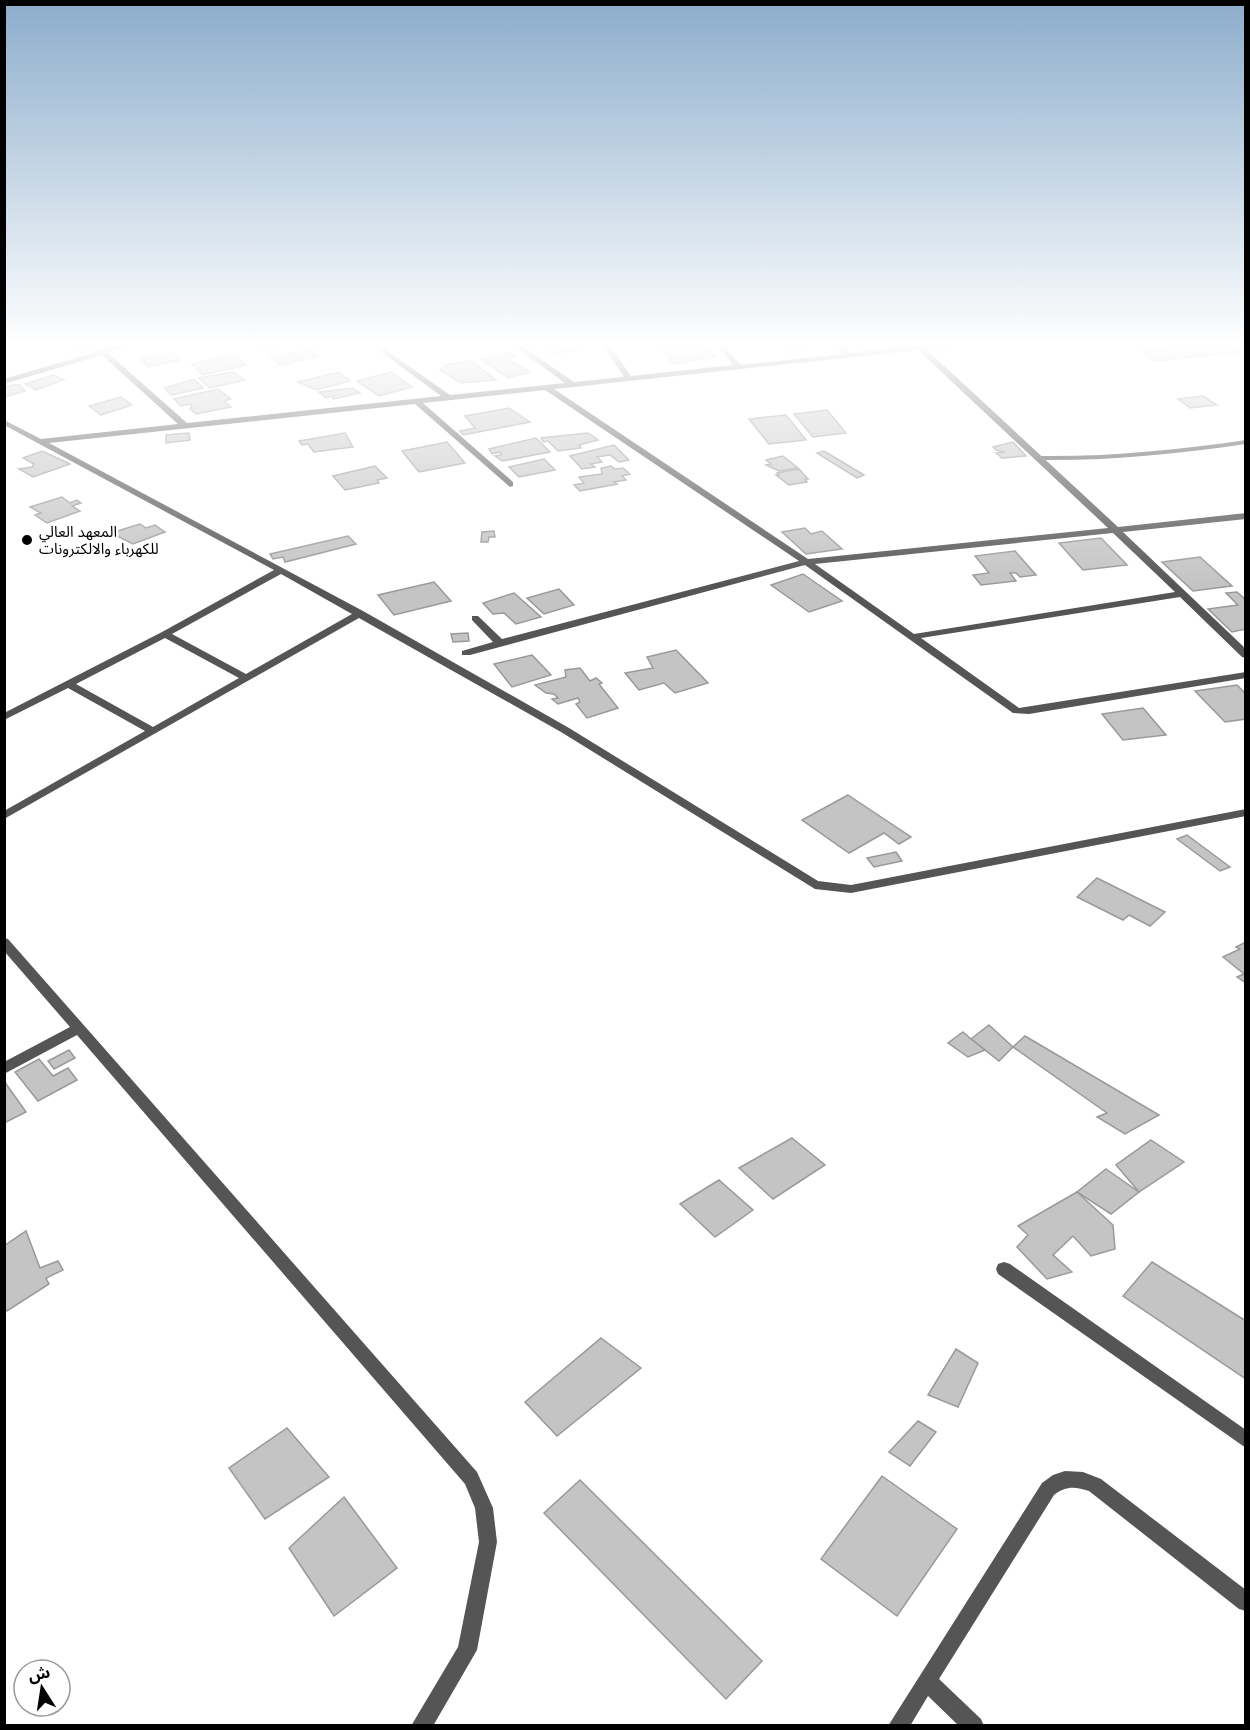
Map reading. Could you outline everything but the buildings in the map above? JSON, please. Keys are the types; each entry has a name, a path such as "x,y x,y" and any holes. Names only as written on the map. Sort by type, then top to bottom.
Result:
{"street":[{"path":"7,424 360,613 566,730 815,885 851,889 1245,812"},
{"path":"41,441 184,424"},
{"path":"442,424 510,484"},
{"path":"601,424 806,562 1017,711 1029,711 1245,675"},
{"path":"1001,424 1117,531 1245,655"},
{"path":"466,652 806,562 1241,517 1245,525"},
{"path":"4,717 165,634 281,570"},
{"path":"911,637 1182,594"},
{"path":"4,816 360,613"},
{"path":"475,618 500,643"},
{"path":"165,634 247,678"},
{"path":"69,684 153,731"},
{"path":"4,942 471,1478 484,1508 488,1542 467,1650 421,1725"},
{"path":"4,1069 80,1027"},
{"path":"1004,1269 1245,1440"},
{"path":"898,1725 1048,1489 1061,1480 1077,1479 1095,1485 1245,1602"},
{"path":"927,1681 974,1725"}],"lane":[{"path":"1038,458 1085,459 1139,455 1245,442"}],"place":[{"name":"المعهد العالي للكهرباء والالكترونات","path":"27,540"}]}
